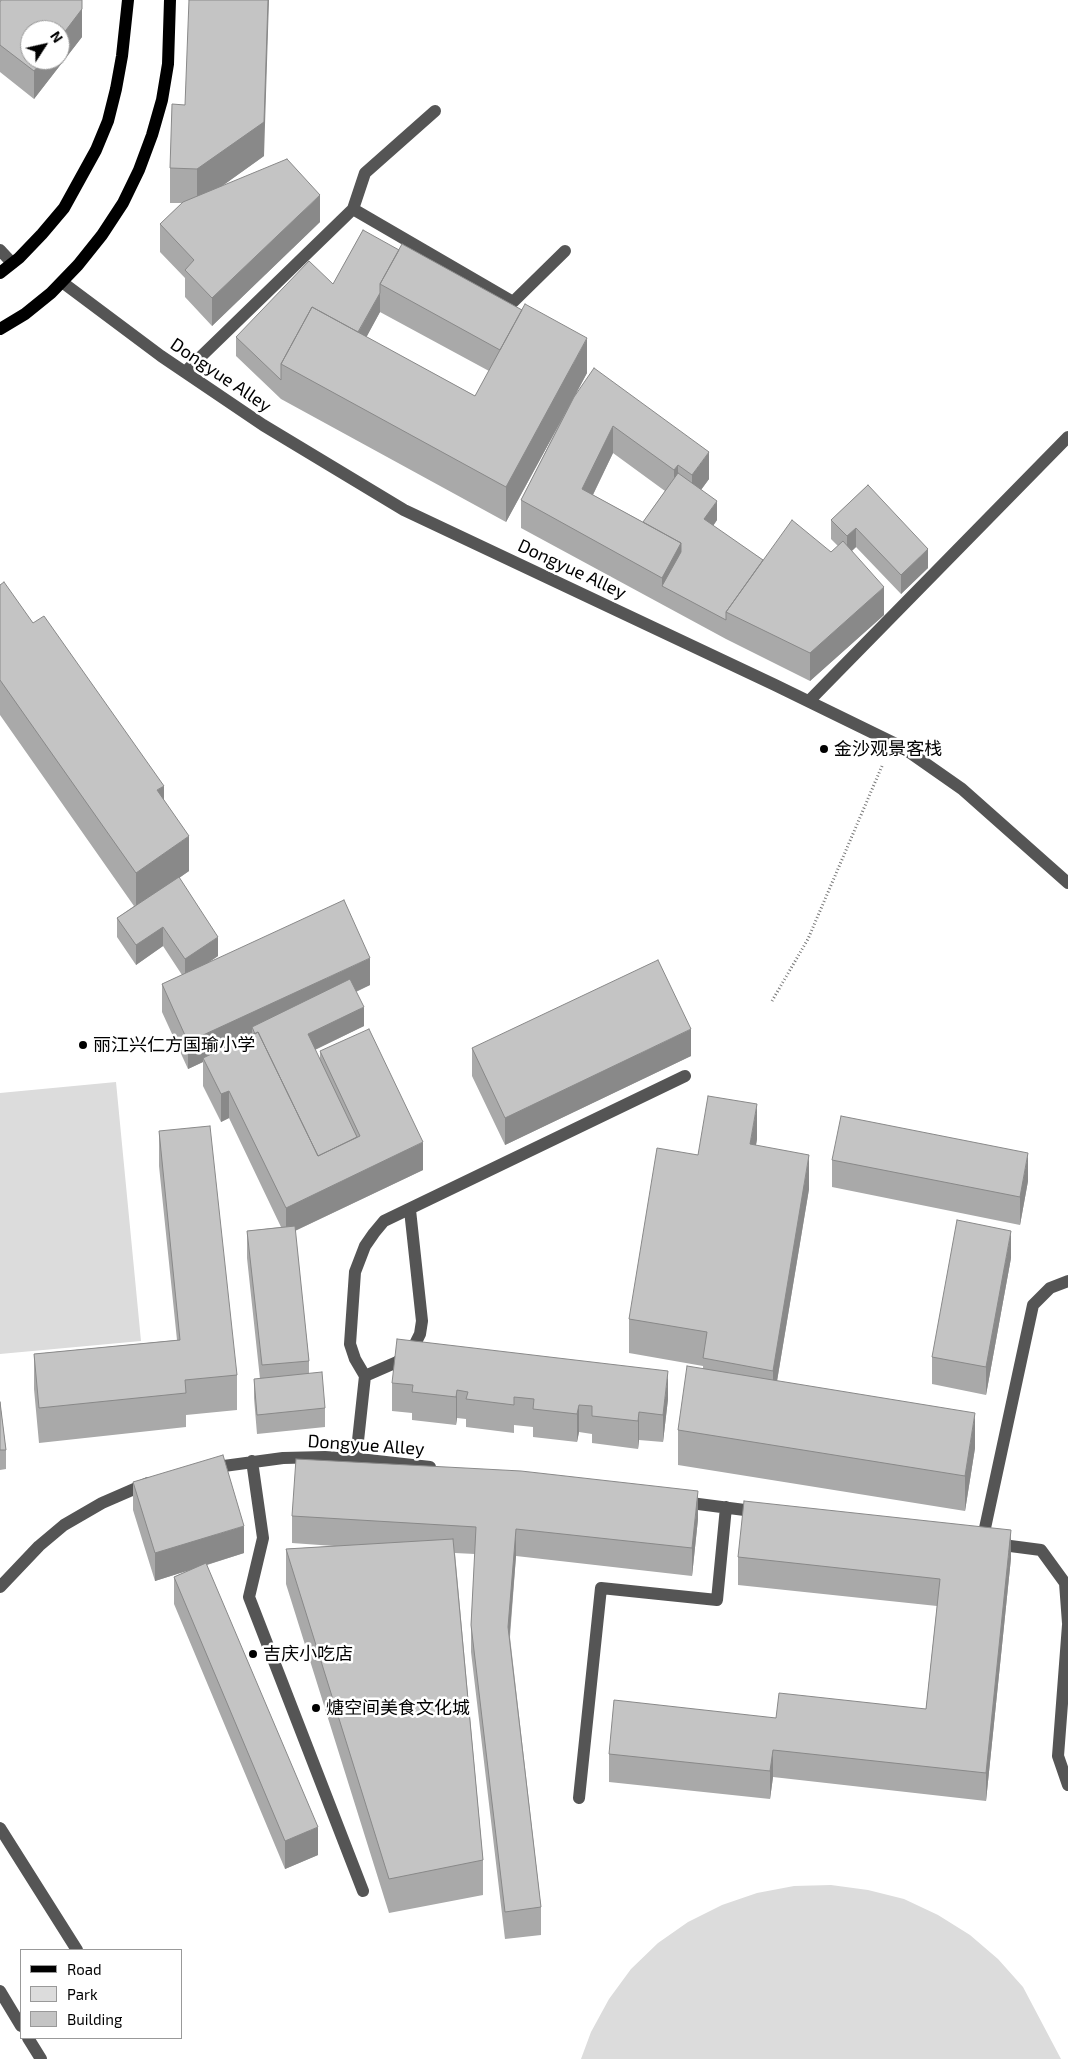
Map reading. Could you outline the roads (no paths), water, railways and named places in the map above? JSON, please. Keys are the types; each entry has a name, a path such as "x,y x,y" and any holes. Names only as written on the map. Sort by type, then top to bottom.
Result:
{"main road":[{"path":"0,273 42,234 64,208 96,150 108,120 116,89 122,56 128,0"},
{"path":"0,329 25,314 62,282 102,235 122,203 142,161 162,100 168,64 170,0"}],"street":[{"path":"185,372 352,209 365,174 435,111"},
{"path":"352,209 513,302 565,250"},
{"path":"0,250 12,263"},
{"name":"Dongyue Alley","path":"62,282 185,372 263,425 404,510 809,701 892,743 962,789 1068,883"},
{"path":"809,701 1068,437"},
{"path":"356,1459 365,1376 355,1360 350,1344 355,1272 365,1246 384,1221 685,1076"},
{"path":"365,1376 397,1362 407,1355 420,1334 422,1321 410,1210"},
{"path":"1068,1281 1050,1288 1033,1305 977,1541 1041,1550 1065,1583 1068,1624 1058,1756 1068,1785"},
{"name":"Dongyue Alley","path":"198,1470 252,1461 325,1457 440,1469"},
{"path":"252,1461 263,1538 248,1597 363,1892"},
{"path":"0,1587 21,1563 64,1525 102,1503 157,1480"},
{"path":"667,1500 776,1514"},
{"path":"579,1798 601,1588 717,1600 726,1508"},
{"path":"0,1828 77,1949"},
{"path":"0,1991 20,2024"},
{"path":"29,2039 41,2059"}],"place":[{"name":"金沙观景客栈","path":"824,749"},
{"name":"丽江兴仁方国瑜小学","path":"83,1045"},
{"name":"吉庆小吃店","path":"253,1654"},
{"name":"煻空间美食文化城","path":"316,1708"}]}
